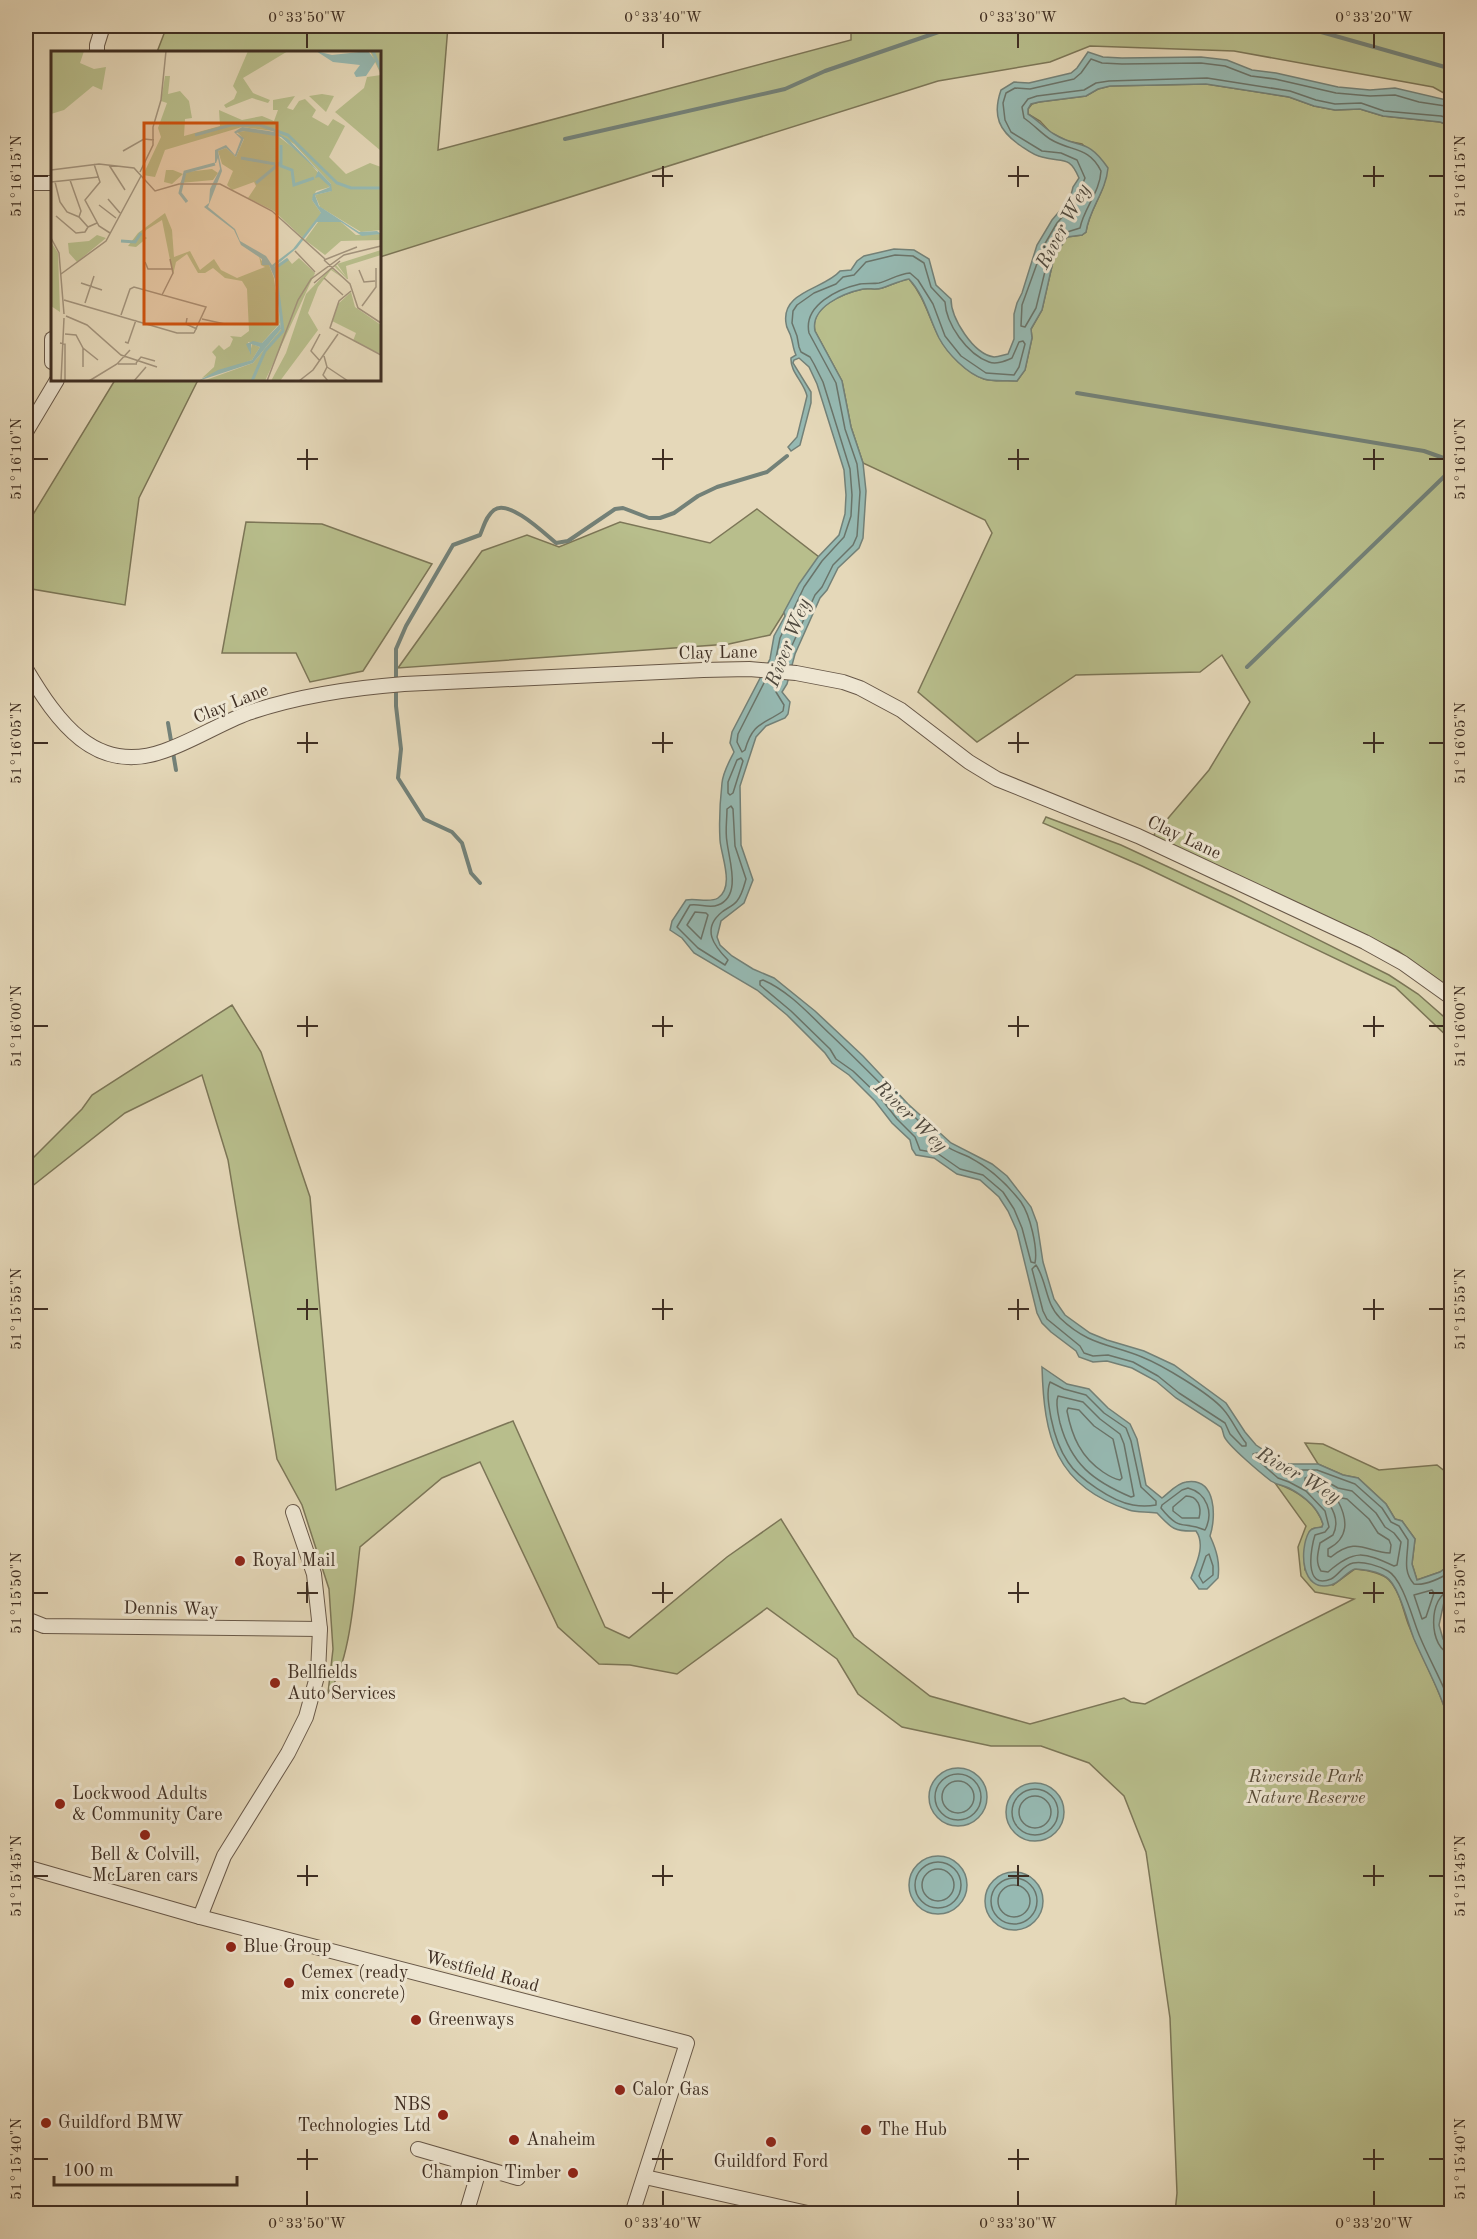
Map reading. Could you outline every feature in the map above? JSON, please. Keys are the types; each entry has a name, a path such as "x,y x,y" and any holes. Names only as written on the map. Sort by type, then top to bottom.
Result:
{"street":[{"path":"97,51 103,26"},
{"path":"26,183 51,183"},
{"path":"26,432 56,381"},
{"name":"Clay Lane","path":"26,669 55,714 79,739 112,755 133,757 163,751 246,714 270,706 361,688 389,685 703,670 761,670 796,673 843,682 901,710 969,762 997,779 1138,836 1365,942 1403,963 1452,998"},
{"path":"200,1917 224,1856 288,1753 306,1717 318,1673 320,1629 314,1574 293,1512"},
{"name":"Dennis Way","path":"26,1616 29,1620 44,1626 320,1629"},
{"name":"Westfield Road","path":"26,1867 200,1917 687,2043 645,2176"},
{"path":"418,2149 518,2178"},
{"path":"466,2214 480,2167"},
{"path":"632,2214 645,2176 812,2214"}],"green space":[{"path":"167,26 448,26 438,150 851,40 851,26 1451,26 1451,97 1433,87 1234,51 1090,46 1050,62 938,81 381,257 381,51 157,51"},
{"path":"1206,84 1289,97 1314,106 1335,110 1360,109 1383,116 1440,122 1451,126 1451,990 1398,951 1153,836 1209,770 1250,702 1222,655 1200,672 1076,675 977,742 918,692 992,533 985,520 863,463 851,427 842,381 815,331 817,315 830,302 855,291 880,289 909,279 922,300 935,330 958,362 984,379 1017,381 1025,370 1032,338 1031,329 1042,310 1054,257 1067,237 1082,235 1086,232 1090,216 1104,185 1107,168 1082,144 1067,141 1051,133 1040,121 1028,114 1028,109 1032,104 1039,102 1086,96 1098,89 1110,86"},
{"path":"114,381 198,381 139,498 125,605 26,588 26,526"},
{"path":"757,509 819,557 770,635 729,644 398,668 482,551 527,535 559,547 620,522 710,543"},
{"path":"246,522 322,524 432,564 363,671 310,682 296,653 222,653"},
{"path":"1046,817 1121,845 1233,897 1389,975 1418,994 1451,1023 1451,1040 1395,987 1142,866 1043,823"},
{"name":"Riverside Park Nature Reserve","path":"232,1005 261,1052 310,1197 336,1490 513,1421 605,1627 629,1638 727,1557 781,1519 854,1637 930,1696 1030,1724 1124,1698 1131,1702 1145,1704 1354,1599 1315,1592 1301,1576 1298,1547 1306,1526 1275,1483 1290,1489 1310,1503 1316,1509 1323,1524 1322,1527 1312,1529 1307,1537 1305,1570 1333,1585 1355,1569 1386,1577 1399,1596 1409,1626 1443,1702 1451,1729 1451,2213 1175,2213 1177,2193 1170,2018 1146,1852 1124,1796 1089,1763 1041,1746 991,1746 902,1727 858,1694 837,1659 767,1608 677,1674 630,1665 599,1664 558,1627 480,1462 442,1478 360,1547 347,1644 336,1680 328,1693 333,1649 329,1589 302,1505 277,1459 228,1160 202,1075 125,1113 26,1191 26,1165 82,1109 92,1095"},
{"path":"1305,1443 1323,1444 1379,1470 1437,1465 1451,1476 1451,1564 1440,1572 1417,1580 1412,1564 1415,1539 1402,1521 1395,1519 1386,1504 1358,1478 1343,1475 1318,1464"}],"water":[{"name":"River Wey","path":"1088,52 1103,57 1201,57 1227,60 1252,70 1338,87 1370,90 1395,88 1451,101 1451,126 1440,122 1383,116 1360,109 1335,110 1314,106 1289,97 1206,84 1110,86 1098,89 1086,96 1031,104 1028,114 1054,134 1089,148 1101,158 1108,168 1107,177 1090,216 1086,232 1082,235 1067,237 1054,257 1042,310 1031,329 1032,338 1025,370 1017,381 984,379 971,373 958,362 939,338 923,300 909,279 880,289 855,291 830,302 823,308 815,322 815,331 842,381 851,427 863,463 866,491 863,538 859,548 838,568 827,590 820,598 795,654 787,684 782,692 790,702 788,714 785,718 766,726 756,737 740,786 741,845 753,880 744,903 721,921 717,937 720,945 732,956 774,978 815,1011 863,1056 908,1104 951,1143 992,1164 1007,1176 1031,1207 1037,1223 1043,1262 1054,1299 1065,1315 1090,1333 1144,1351 1174,1365 1226,1403 1256,1445 1280,1461 1288,1464 1318,1464 1343,1475 1358,1478 1386,1504 1395,1519 1402,1521 1415,1539 1412,1564 1417,1580 1440,1572 1451,1564 1451,1594 1444,1602 1439,1625 1443,1639 1451,1651 1451,1729 1439,1694 1391,1581 1379,1573 1355,1569 1331,1585 1321,1586 1314,1583 1305,1568 1304,1549 1310,1530 1322,1527 1323,1524 1318,1512 1310,1503 1289,1488 1271,1481 1231,1446 1221,1427 1176,1398 1156,1381 1132,1368 1107,1361 1093,1362 1079,1357 1076,1351 1051,1332 1042,1323 1037,1313 1017,1231 999,1197 980,1180 957,1174 934,1158 916,1155 910,1140 892,1123 875,1101 849,1075 832,1063 787,1015 757,990 694,953 682,938 670,930 672,921 686,900 718,898 726,886 726,870 720,840 720,804 726,767 734,752 730,743 732,732 770,659 774,636 785,616 784,612 799,584 818,557 839,535 845,514 844,470 817,384 809,367 799,358 793,363 811,392 811,403 800,445 791,451 788,447 797,437 807,396 791,363 791,358 796,355 786,325 786,312 797,297 840,271 851,270 864,256 894,249 914,250 929,259 936,285 951,299 959,325 971,342 978,349 994,357 1008,354 1014,339 1014,314 1037,245 1052,220 1070,199 1073,187 1079,178 1068,162 1037,155 1007,135 999,122 998,99 1001,90 1014,82 1029,83 1071,73"},
{"path":"1042,1367 1067,1384 1089,1389 1108,1408 1130,1424 1137,1439 1146,1485 1162,1498 1176,1486 1186,1482 1196,1482 1209,1492 1213,1510 1210,1536 1217,1557 1219,1573 1218,1578 1207,1589 1199,1589 1191,1578 1200,1548 1196,1531 1178,1530 1170,1526 1157,1513 1132,1511 1104,1500 1084,1487 1069,1473 1058,1456 1051,1437 1046,1416"},
{"path":"952,1768 964,1768 979,1776 987,1791 987,1803 979,1818 964,1826 952,1826 937,1818 929,1803 929,1791 937,1776"},
{"path":"1029,1783 1041,1783 1056,1791 1064,1806 1064,1818 1056,1833 1041,1841 1029,1841 1014,1833 1006,1818 1006,1806 1014,1791"},
{"path":"932,1856 944,1856 959,1864 967,1879 967,1891 959,1906 944,1914 932,1914 917,1906 909,1891 909,1879 917,1864"},
{"path":"1008,1872 1020,1872 1035,1880 1043,1895 1043,1907 1035,1922 1020,1930 1008,1930 993,1922 985,1907 985,1895 993,1880"}],"waterway":[{"path":"565,139 785,89 825,71 956,26"},
{"path":"1300,26 1452,69"},
{"path":"1077,393 1424,451 1452,461"},
{"path":"480,883 471,873 462,843 452,832 424,819 398,778 401,749 396,706 396,649 406,626 453,545 480,535 489,515 500,508 517,513 556,543 568,541 615,509 623,508 649,518 660,518 674,513 698,496 717,487 767,472 787,456"},
{"path":"1247,667 1452,469"},
{"path":"168,723 176,770"}],"place":[{"name":"Royal Mail","path":"240,1561"},
{"name":"Bellfields Auto Services","path":"275,1683"},
{"name":"Lockwood Adults & Community Care","path":"60,1804"},
{"name":"Bell & Colvill, McLaren cars","path":"145,1835"},
{"name":"Blue Group","path":"231,1947"},
{"name":"Cemex (ready mix concrete)","path":"289,1983"},
{"name":"Greenways","path":"416,2020"},
{"name":"Calor Gas","path":"620,2090"},
{"name":"NBS Technologies Ltd","path":"443,2115"},
{"name":"Guildford BMW","path":"46,2123"},
{"name":"The Hub","path":"866,2130"},
{"name":"Anaheim","path":"514,2140"},
{"name":"Guildford Ford","path":"771,2142"},
{"name":"Champion Timber","path":"573,2173"}]}
